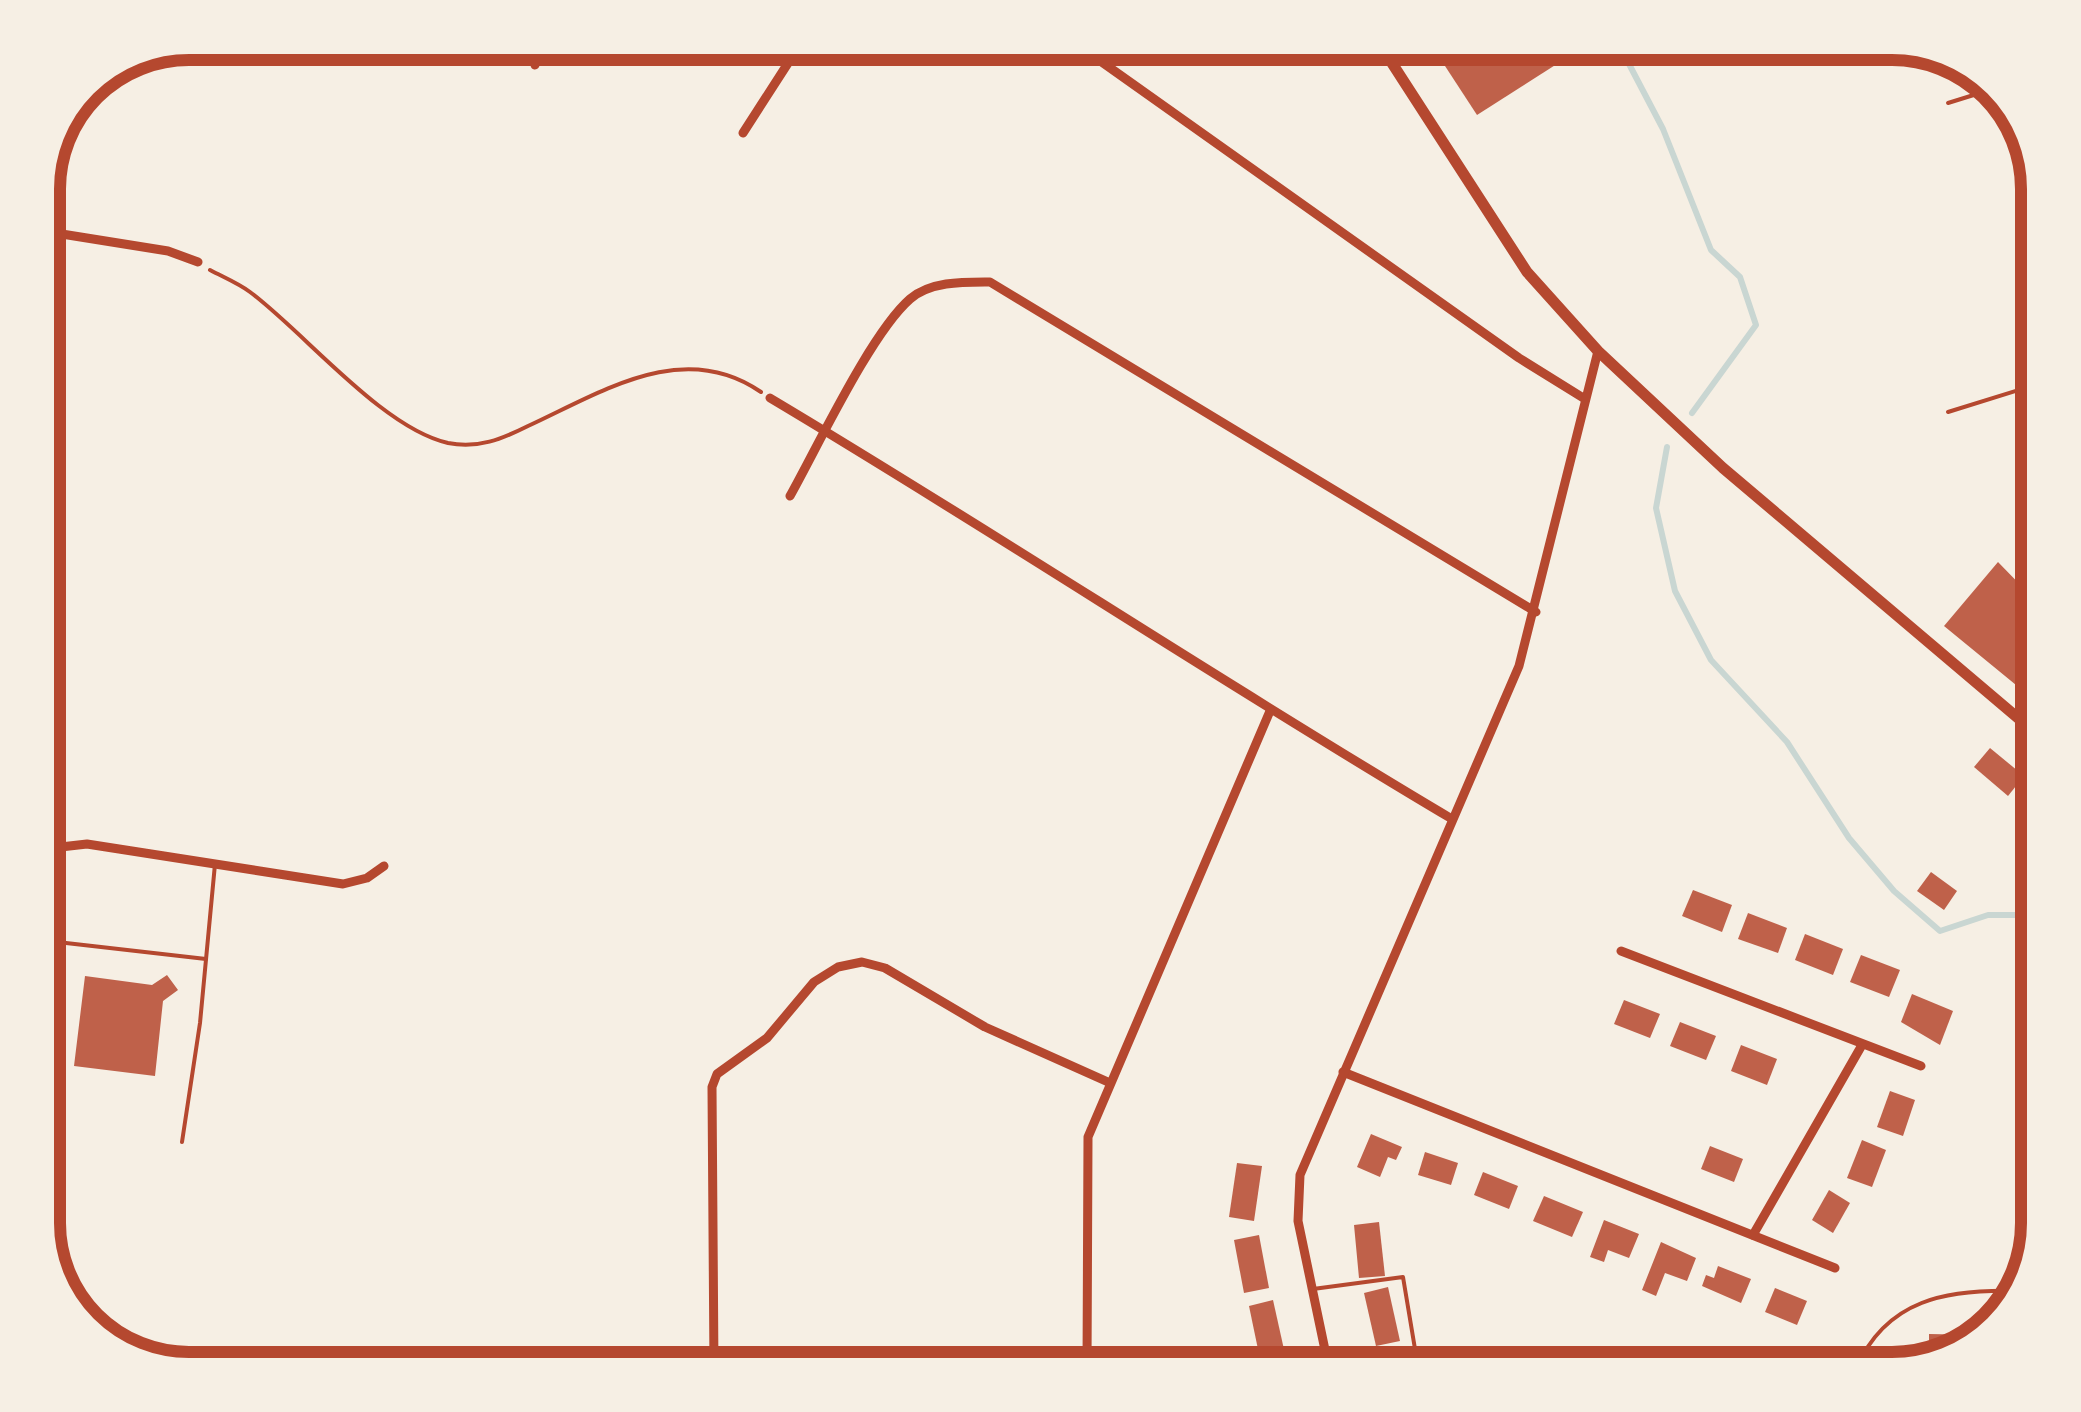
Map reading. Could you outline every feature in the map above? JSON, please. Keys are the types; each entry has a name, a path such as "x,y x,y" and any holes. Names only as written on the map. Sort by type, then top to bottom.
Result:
{"street":[{"path":"534,66 536,60"},
{"path":"742,133 789,60"},
{"path":"1100,60 1519,358 1585,400"},
{"path":"1391,60 1527,272 1598,351 1723,468 2021,722"},
{"path":"60,234 168,252 198,262"},
{"path":"790,496 879,339 911,298 950,282 990,282 1536,612"},
{"path":"1324,1352 1296,1194 1343,1072 1505,704 1536,612 1598,351"},
{"path":"770,398 1046,563 1270,711 1452,819"},
{"path":"1087,1352 1085,1151 1108,1082 1270,711"},
{"path":"60,847 87,844 343,884 367,878 384,866"},
{"path":"1621,950 1921,1066"},
{"path":"714,1352 712,1088 718,1074 766,1038 814,982 838,967 862,962 885,968 985,1027 1108,1082"},
{"path":"1753,1235 1862,1045"},
{"path":"1343,1072 1835,1268"}],"lane":[{"path":"1948,103 1979,94"},
{"path":"1948,412 2021,389"},
{"path":"182,1142 215,864"},
{"path":"66,942 206,959"},
{"path":"1312,1289 1403,1277 1416,1352"},
{"path":"1863,1352 1868,1341 1906,1307 1971,1289 2001,1290"}],"path":[{"path":"198,262 250,292 396,418 444,442 471,446 496,441 633,378 672,366 705,368 743,379 770,398"}],"building":[{"path":"1441,60 1559,60 1560,62 1477,115"},
{"path":"1998,562 2021,586 2021,689 1944,626"},
{"path":"1990,748 2021,774 2021,780 2008,796 1974,767"},
{"path":"1931,872 1957,891 1944,910 1917,891"},
{"path":"1693,890 1732,905 1722,932 1682,916"},
{"path":"1748,913 1787,928 1778,953 1738,939"},
{"path":"1805,934 1843,949 1833,975 1795,960"},
{"path":"1861,955 1900,970 1889,997 1850,982"},
{"path":"167,975 178,990 163,1001 155,1076 74,1066 85,976 152,985"},
{"path":"1912,994 1953,1011 1940,1045 1901,1022"},
{"path":"1624,1000 1660,1014 1650,1038 1614,1024"},
{"path":"1680,1022 1716,1036 1706,1060 1670,1046"},
{"path":"1741,1045 1777,1059 1767,1085 1731,1071"},
{"path":"1890,1091 1915,1100 1903,1136 1877,1127"},
{"path":"1371,1134 1402,1147 1396,1160 1388,1157 1380,1177 1357,1167"},
{"path":"1862,1140 1886,1150 1872,1187 1847,1178"},
{"path":"1710,1146 1743,1159 1734,1182 1701,1169"},
{"path":"1425,1152 1458,1163 1451,1185 1418,1175"},
{"path":"1237,1163 1262,1166 1254,1221 1229,1217"},
{"path":"1483,1172 1518,1186 1509,1209 1474,1195"},
{"path":"1829,1190 1850,1203 1833,1233 1812,1220"},
{"path":"1544,1196 1583,1212 1572,1237 1533,1221"},
{"path":"1604,1220 1639,1234 1629,1258 1608,1250 1604,1262 1590,1257"},
{"path":"1379,1222 1385,1276 1359,1278 1354,1225"},
{"path":"1259,1235 1269,1288 1244,1293 1234,1240"},
{"path":"1661,1242 1696,1258 1687,1281 1665,1273 1656,1296 1642,1290"},
{"path":"1718,1266 1751,1279 1741,1303 1702,1286 1706,1275 1714,1278"},
{"path":"1388,1287 1400,1341 1376,1346 1364,1293"},
{"path":"1775,1288 1807,1301 1797,1325 1765,1312"},
{"path":"1273,1300 1285,1352 1259,1352 1249,1306"},
{"path":"1929,1334 1956,1335 1949,1339 1929,1346"}],"waterway":[{"path":"1627,60 1663,129 1711,250 1740,277 1756,325 1692,413"},
{"path":"1667,447 1656,508 1675,591 1711,660 1787,742 1849,838 1894,891 1940,931 1988,915 2021,915"}]}
